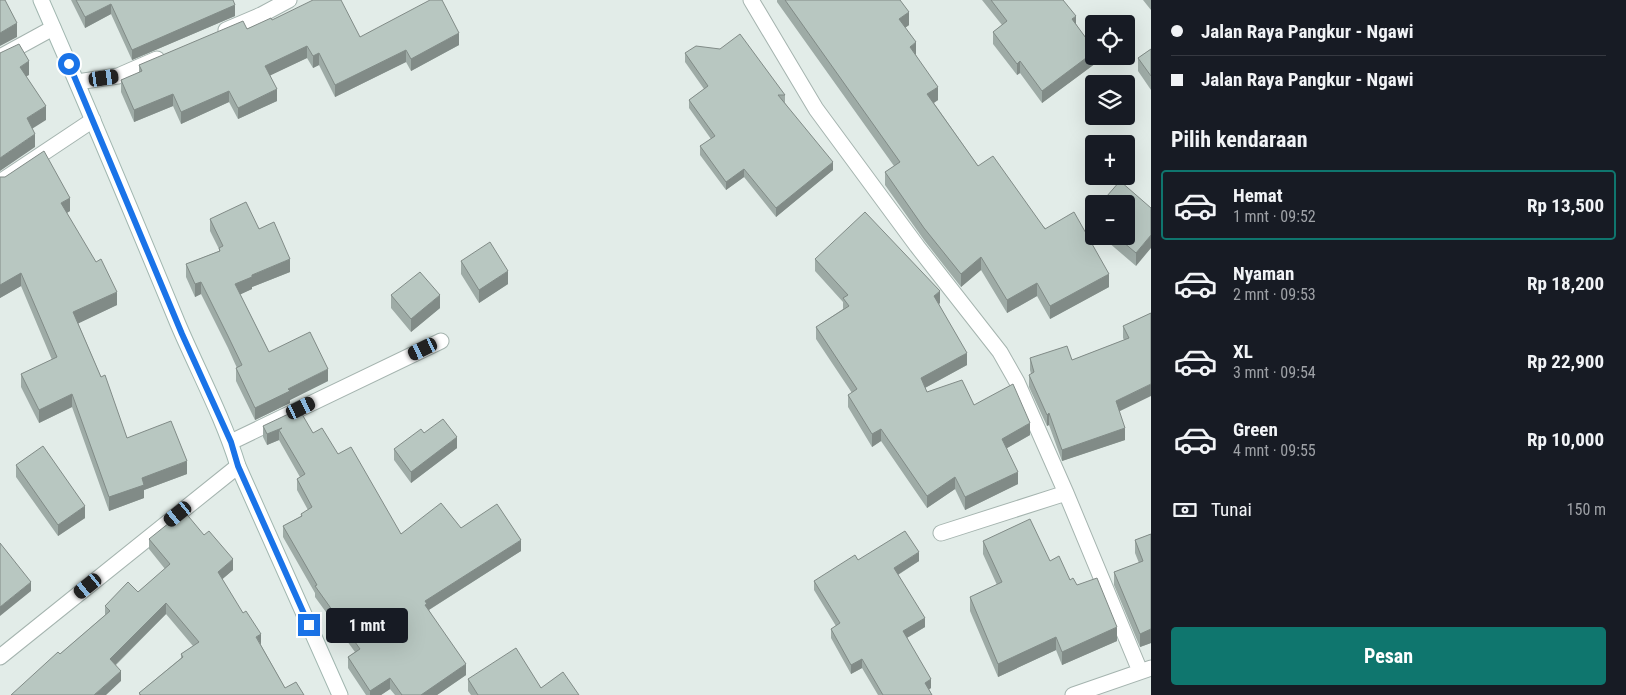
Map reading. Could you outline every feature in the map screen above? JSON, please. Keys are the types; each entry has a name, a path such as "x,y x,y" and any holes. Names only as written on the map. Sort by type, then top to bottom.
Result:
{"street":[{"path":"41,0 182,334 231,442 238,466 340,695"},
{"path":"216,34 261,15 289,0"},
{"path":"751,0 816,109 917,246 1000,352 1017,382 1146,669 1072,695"},
{"path":"0,57 53,28"},
{"path":"77,82 118,76 172,53"},
{"path":"0,182 93,120"},
{"path":"231,442 441,341"},
{"path":"0,657 238,466"},
{"path":"941,532 1066,492"}],"building":[{"path":"0,0 5,0 17,23 0,33"},
{"path":"76,0 233,0 235,5 132,50 111,4 85,17"},
{"path":"313,0 341,0 360,37 430,0 442,0 459,33 411,59 406,50 335,85 319,53 313,56 307,46 265,66 277,89 238,108 229,91 181,112 173,94 134,110 121,80 142,71 139,65 243,21 247,29 271,18 272,20"},
{"path":"785,0 900,0 909,12 899,19 916,42 910,47 938,87 927,94 978,166 993,156 1045,229 1074,212 1085,231 1085,245 1093,245 1109,274 1050,306 1037,283 1007,300 981,257 961,274 924,228 885,172 900,162"},
{"path":"991,0 1063,0 1076,16 1072,19 1085,37 1085,59 1042,91 1020,61 1017,64 993,32 1007,21"},
{"path":"740,34 785,95 778,95 833,162 776,208 744,169 726,182 700,146 715,136 689,100 708,86 685,53 696,46 720,49"},
{"path":"19,44 29,61 20,67 46,106 27,118 35,134 0,158 0,53"},
{"path":"1151,49 1151,76 1138,58"},
{"path":"44,151 70,198 61,203 96,262 101,259 117,292 73,312 101,377 105,375 127,438 171,421 187,461 142,478 144,485 109,497 72,394 39,410 21,374 57,357 21,273 0,285 0,177 5,177"},
{"path":"1117,185 1125,185 1151,208 1151,235 1136,253 1127,245 1135,245 1135,195 1108,195"},
{"path":"246,202 259,229 274,222 290,259 235,284 269,352 310,332 328,369 255,408 236,368 242,365 201,282 195,284 186,264 220,251 219,248 223,246 210,219"},
{"path":"865,212 940,291 934,296 967,353 921,378 927,392 962,380 974,405 1013,384 1030,423 1002,439 1018,472 965,497 955,477 927,496 881,429 872,434 848,395 857,389 816,327 849,306 843,298 848,295 815,259"},
{"path":"490,242 508,271 479,290 461,261"},
{"path":"420,272 440,295 411,319 391,295"},
{"path":"1151,313 1151,384 1116,401 1125,428 1062,450 1049,413 1047,415 1029,375 1034,372 1030,358 1067,346 1072,360 1129,338 1123,326"},
{"path":"299,409 313,433 322,428 338,454 351,447 401,534 441,503 461,528 497,504 521,540 425,601 427,604 425,605 466,664 421,695 402,695 390,678 370,691 348,657 360,649 315,586 317,585 283,526 302,516 301,514 312,507 297,479 305,474 279,430 282,428 267,434 263,426"},
{"path":"443,419 457,437 411,472 394,449 421,429 424,433"},
{"path":"43,446 85,506 58,525 16,465"},
{"path":"184,511 204,535 209,531 233,559 218,572 243,613 246,611 261,634 256,637 285,688 296,682 304,695 141,695 139,693 183,657 181,654 199,642 166,603 110,659 121,671 94,695 11,695 58,652 60,654 110,611 105,606 128,582 138,592 170,564 149,539"},
{"path":"1030,519 1050,561 1059,556 1070,580 1073,578 1077,585 1097,578 1117,627 1062,652 1056,637 998,664 970,597 1002,582 983,541"},
{"path":"905,531 919,552 894,568 925,618 903,631 931,679 925,683 932,695 883,695 862,659 851,665 831,629 840,623 814,581 855,555 858,560"},
{"path":"1151,534 1151,629 1140,634 1114,572 1143,561 1135,540"},
{"path":"0,543 31,582 0,607"},
{"path":"516,648 541,688 563,672 579,695 478,695 468,679"}],"route":[{"path":"69,64 182,334 231,442 238,466 309,625"}]}
